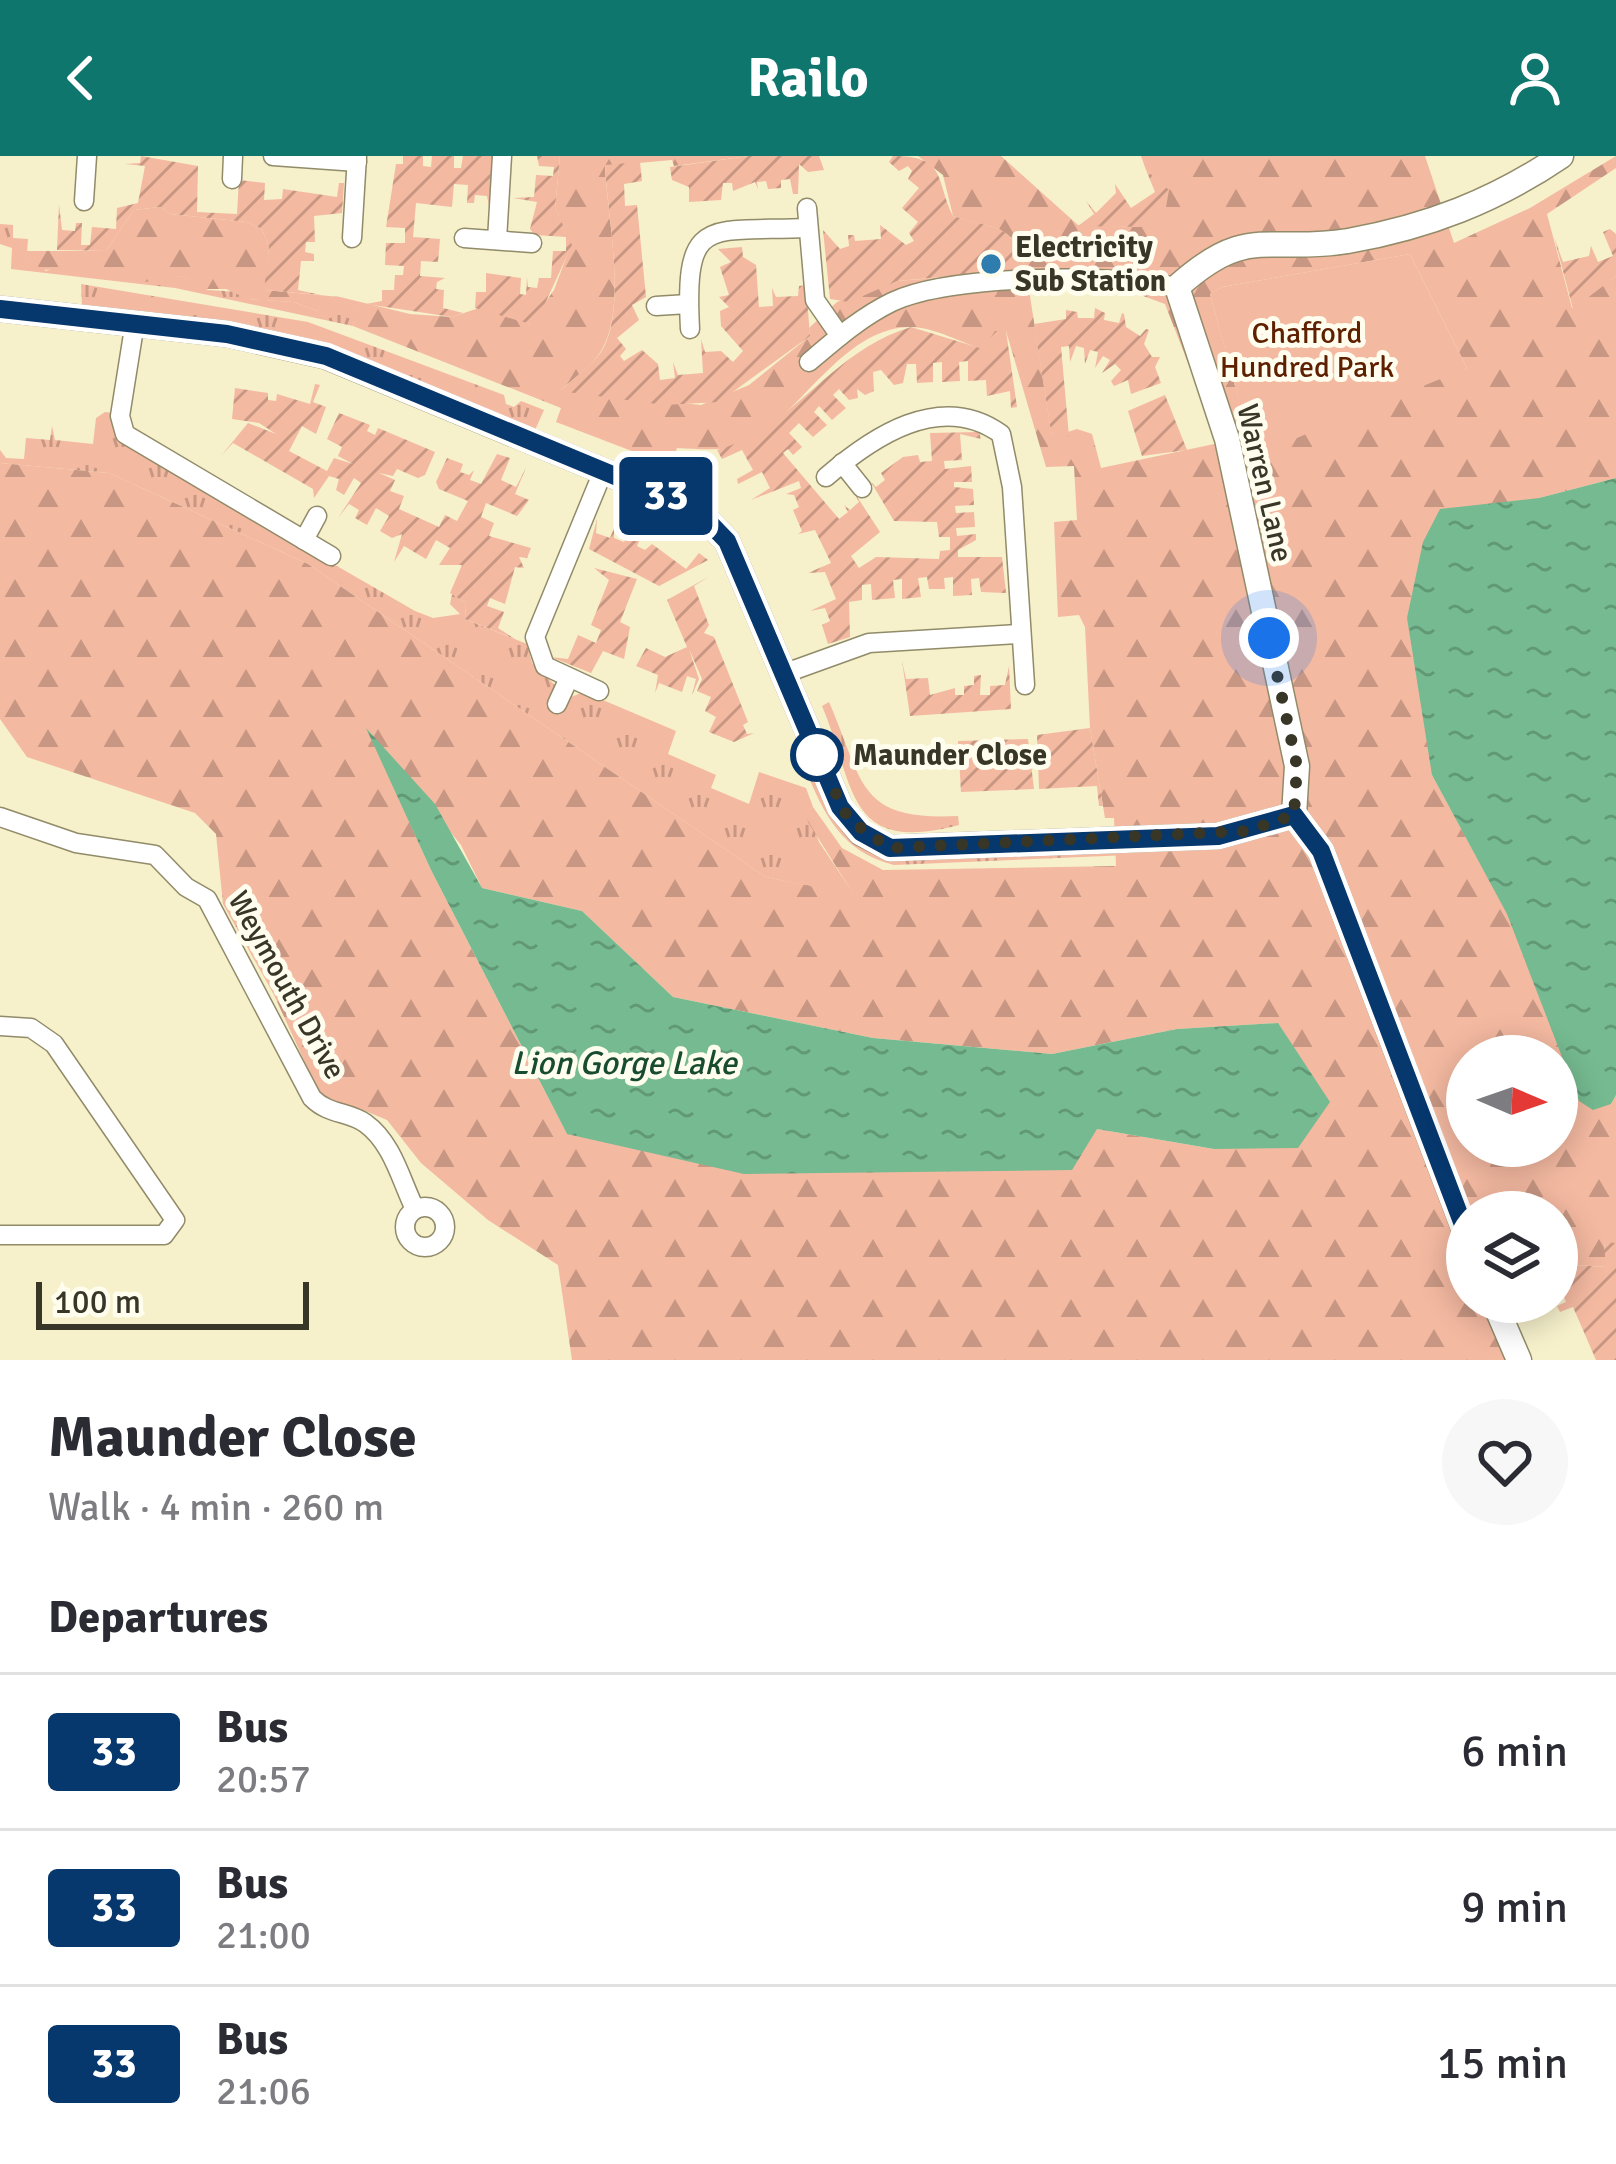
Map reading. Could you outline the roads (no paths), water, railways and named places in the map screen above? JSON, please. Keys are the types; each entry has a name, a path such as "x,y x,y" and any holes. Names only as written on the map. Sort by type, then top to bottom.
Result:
{"street":[{"path":"84,201 87,156"},
{"path":"232,179 233,156"},
{"path":"273,156 357,159 352,238"},
{"path":"496,240 502,156"},
{"path":"809,362 890,303 952,289 1098,279 1177,287 1231,246 1346,241 1456,214 1561,156"},
{"path":"690,329 689,257 709,234 808,218 815,300 840,336"},
{"path":"464,238 532,243"},
{"name":"Warren Lane","path":"1177,287 1227,439 1297,766 1294,815"},
{"path":"656,306 688,304"},
{"path":"0,308 135,322 326,356 697,510 717,527 840,807 861,832 890,848 1218,836 1294,815 1321,851 1450,1191"},
{"path":"135,322 120,416 125,434 332,556"},
{"path":"826,477 874,436 915,421 972,421 1000,434 1012,487 1024,686"},
{"path":"842,463 862,488"},
{"path":"599,691 545,666 536,637 604,469"},
{"path":"304,540 317,516"},
{"path":"783,674 869,643 1019,634"},
{"path":"557,704 568,678"},
{"name":"Weymouth Drive","path":"0,817 76,843 155,855 207,899 312,1098 324,1110 369,1126 396,1163 416,1209"},
{"path":"0,1025 31,1028 54,1044 175,1220 171,1232 0,1235"},
{"path":"1503,1323 1519,1360"}],"water":[{"path":"1616,478 1616,1095 1611,1104 1593,1110 1578,1098 1578,1035 1554,1035 1507,914 1432,775 1407,618 1423,542 1440,509 1539,498"},
{"name":"Lion Gorge Lake","path":"366,728 435,804 482,888 582,911 673,997 873,1038 1052,1054 1177,1029 1278,1023 1330,1102 1298,1148 1214,1149 1097,1129 1072,1170 744,1174 567,1134 431,870"}],"place":[{"name":"Electricity Sub Station","path":"991,264"},
{"name":"Maunder Close","path":"817,755"}],"park label":[{"name":"Chafford Hundred Park","path":"1307,350"}]}
